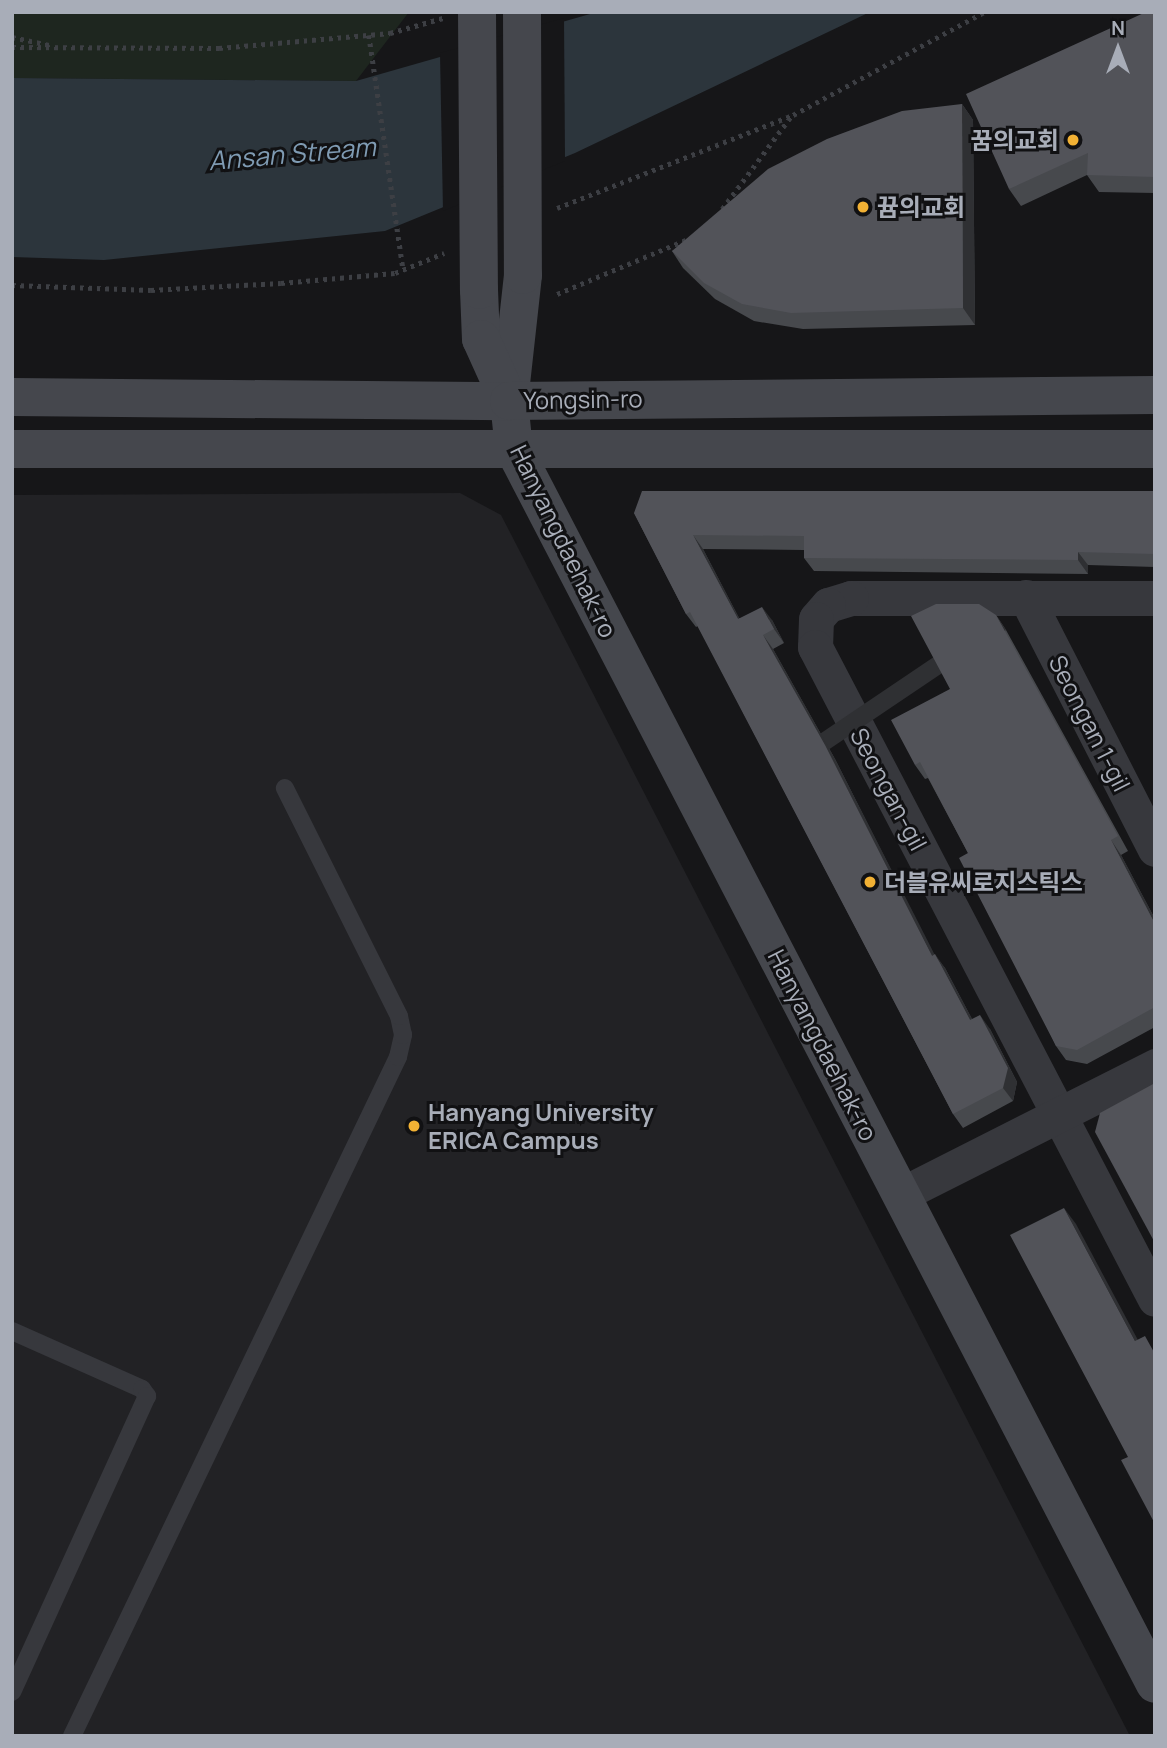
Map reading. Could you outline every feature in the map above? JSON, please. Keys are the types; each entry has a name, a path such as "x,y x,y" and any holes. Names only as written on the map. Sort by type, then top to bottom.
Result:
{"main road":[{"name":"Hanyangdaehak-ro","path":"522,12 522,292 509,401 514,449 900,1195 1151,1667"},
{"name":"Hanyangdaehak-ro","path":"465,14 481,339 509,401"},
{"name":"Yongsin-ro","path":"12,397 509,401 1155,395"},
{"name":"Yongsin-ro","path":"12,449 1155,449"}],"street":[{"name":"Seongan 1-gil","path":"1026,597 1155,849"},
{"name":"Seongan-gil","path":"1155,598 851,598 828,605 817,619 815,648 1155,1299"},
{"path":"900,1195 1155,1066"}],"lane":[{"path":"72,1736 398,1057 403,1035 399,1016 285,788"},
{"path":"12,1331 142,1389 147,1396 12,1692"}],"path":[{"path":"12,47 219,48 369,35 465,14"},
{"path":"369,35 403,269"},
{"path":"12,37 61,47"},
{"path":"721,211 793,115"},
{"path":"522,292 693,237"}],"shaded area":[{"path":"12,12 409,12 356,81 12,78"},
{"name":"Hanyang University ERICA Campus","path":"460,493 501,515 1130,1736 12,1736 12,495"}],"water":[{"name":"Ansan Stream","path":"597,12 870,12 575,153 385,231 104,260 12,257 12,78 356,81"}],"pier":[{"path":"564,18 565,161 443,211 440,53"}],"building":[{"name":"꿈의교회","path":"1146,12 1155,12 1155,177 1087,175 1088,153 1009,189 966,94"},
{"name":"뀸의교회","path":"962,104 963,308 791,313 742,304 704,283 672,251 768,169 827,139 902,111"},
{"path":"642,491 1155,491 1155,554 1078,552 1078,560 804,558 804,536 693,535 738,619 762,607 774,629 763,635 825,745 932,956 935,954 970,1020 980,1015 1008,1068 1003,1088 953,1114 690,612 686,614 634,513"},
{"path":"936,604 979,604 996,615 1118,836 1111,840 1155,924 1155,1007 1077,1050 1056,1046 959,858 968,853 920,762 915,765 891,720 950,689 911,616"},
{"path":"1155,1083 1155,1243 1095,1132 1100,1113"},
{"path":"1064,1208 1135,1341 1145,1336 1155,1354 1155,1524 1121,1460 1128,1457 1010,1235"}],"place":[{"name":"꿈의교회","path":"1073,140"},
{"name":"뀸의교회","path":"863,207"},
{"name":"더블유씨로지스틱스","path":"870,882"},
{"name":"Hanyang University ERICA Campus","path":"414,1126"}]}
